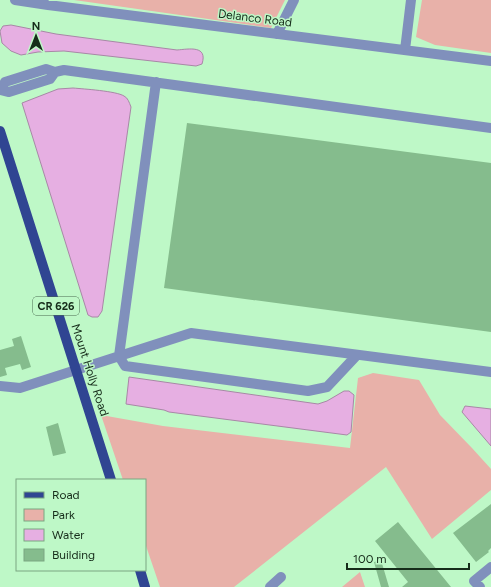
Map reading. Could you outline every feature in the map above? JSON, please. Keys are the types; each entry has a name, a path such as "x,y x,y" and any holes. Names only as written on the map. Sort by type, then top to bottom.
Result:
{"main road":[{"name":"Mount Holly Road","path":"0,132 111,479"},
{"path":"140,571 145,587"}],"street":[{"name":"Delanco Road","path":"15,0 48,3 491,61"},
{"path":"277,34 294,0"},
{"path":"405,50 411,0"},
{"path":"0,77 33,67 40,70"},
{"path":"55,72 50,78 9,92 0,89 5,82 40,70 46,69 55,72 64,70 491,128"},
{"path":"156,82 119,356 125,366 308,391 327,387 356,355"},
{"path":"0,386 20,388 191,333 491,372"},
{"path":"480,587 474,581 491,567"},
{"path":"270,587 281,577"}],"green space":[{"path":"74,0 285,0 271,28"},
{"path":"422,0 491,0 491,53 435,45 416,37"},
{"path":"373,373 419,380 440,415 491,469 491,490 432,539 386,467 234,587 160,587 146,546 146,479 123,479 101,415 163,426 350,448 358,378"},
{"path":"360,572 365,587 342,587"}],"water":[{"path":"11,25 56,34 177,50 192,49 200,51 202,54 202,64 196,66 64,51 38,52 21,55 11,51 2,43 0,31 3,26"},
{"path":"73,88 100,90 120,94 128,100 131,107 102,311 98,317 88,315 22,103 58,89"},
{"path":"129,377 318,404 327,401 344,391 349,391 354,395 351,432 347,435 169,412 126,404"},
{"path":"465,406 491,409 491,446 462,412"}],"building":[{"path":"187,123 491,163 491,332 164,288"},
{"path":"21,336 31,367 22,370 20,364 5,368 7,375 0,377 0,350 14,346 12,339"},
{"path":"58,423 66,453 53,456 46,427"},
{"path":"491,504 491,548 488,551 489,552 476,562 453,533"},
{"path":"398,522 451,587 402,587 408,582 375,541"},
{"path":"381,560 389,587 381,587 374,562"}]}
